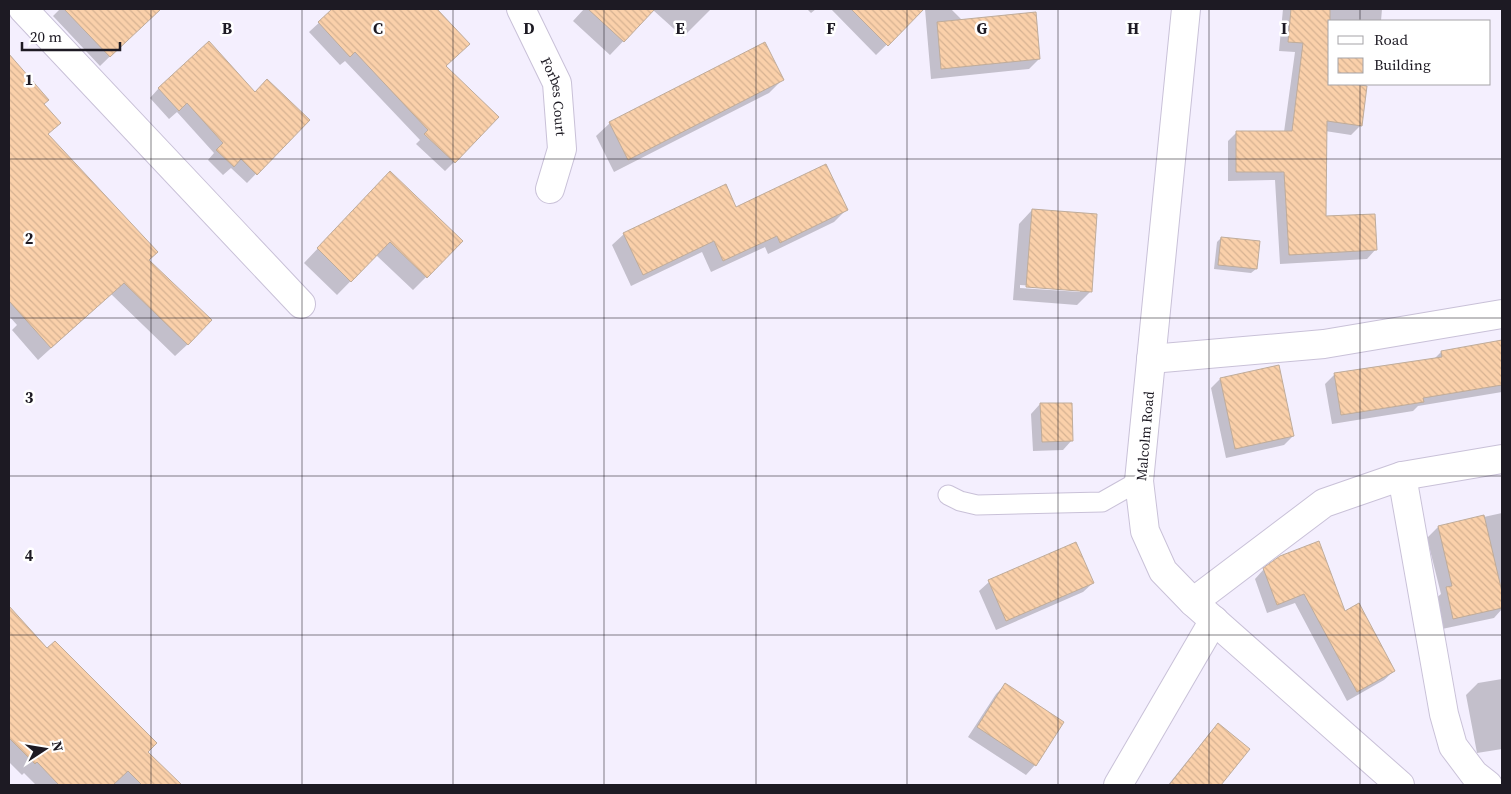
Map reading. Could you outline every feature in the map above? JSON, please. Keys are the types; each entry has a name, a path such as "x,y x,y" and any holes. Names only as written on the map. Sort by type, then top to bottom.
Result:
{"street":[{"path":"23,9 301,304"},
{"name":"Forbes Court","path":"521,9 557,83 562,149 550,189"},
{"name":"Malcolm Road","path":"1186,9 1140,481 1145,531 1162,571 1193,602 1400,785"},
{"path":"1151,359 1324,344 1502,314"},
{"path":"1193,602 1324,503 1402,476 1502,459"},
{"path":"1402,476 1444,714 1453,746 1474,774 1488,785"},
{"path":"1118,785 1214,620"}],"lane":[{"path":"948,495 960,501 977,505 1102,502 1140,481"}],"building":[{"path":"64,9 161,9 110,57"},
{"path":"332,9 437,9 470,44 446,66 499,117 455,163 424,134 428,130 355,52 350,57 318,22"},
{"path":"588,9 655,9 624,42"},
{"path":"851,9 924,9 888,46"},
{"path":"1291,9 1330,9 1330,20 1328,20 1328,85 1367,86 1362,126 1327,121 1326,216 1375,214 1377,250 1289,255 1284,172 1236,172 1236,131 1292,131 1303,43 1288,42"},
{"path":"1036,12 1040,59 941,69 937,22"},
{"path":"209,41 255,92 267,79 310,120 257,175 241,159 234,167 216,150 223,143 187,103 179,111 158,88"},
{"path":"765,42 784,80 628,160 609,122"},
{"path":"9,54 49,100 44,104 61,123 48,134 158,252 149,260 212,320 188,345 124,283 51,348 9,301"},
{"path":"826,164 848,210 780,243 777,236 723,261 714,241 643,275 623,233 726,184 736,207"},
{"path":"390,171 463,241 427,278 390,242 351,282 317,248"},
{"path":"1032,209 1097,214 1092,292 1026,287"},
{"path":"1221,237 1260,241 1257,269 1218,265"},
{"path":"1502,340 1502,385 1423,398 1424,402 1341,415 1334,373 1442,357 1441,351"},
{"path":"1279,365 1294,436 1235,449 1220,378"},
{"path":"1040,403 1072,403 1073,441 1042,442"},
{"path":"1484,515 1502,592 1502,608 1453,619 1446,587 1452,586 1438,526"},
{"path":"1319,541 1345,611 1359,603 1395,671 1357,692 1304,594 1277,605 1263,568 1280,556"},
{"path":"1076,542 1094,583 1006,621 988,580"},
{"path":"9,606 47,648 55,641 157,743 148,752 182,785 142,785 128,771 113,785 59,785 37,762 35,764 9,738"},
{"path":"1005,683 1064,722 1036,766 977,727"},
{"path":"1218,723 1250,749 1221,785 1169,785"}]}
